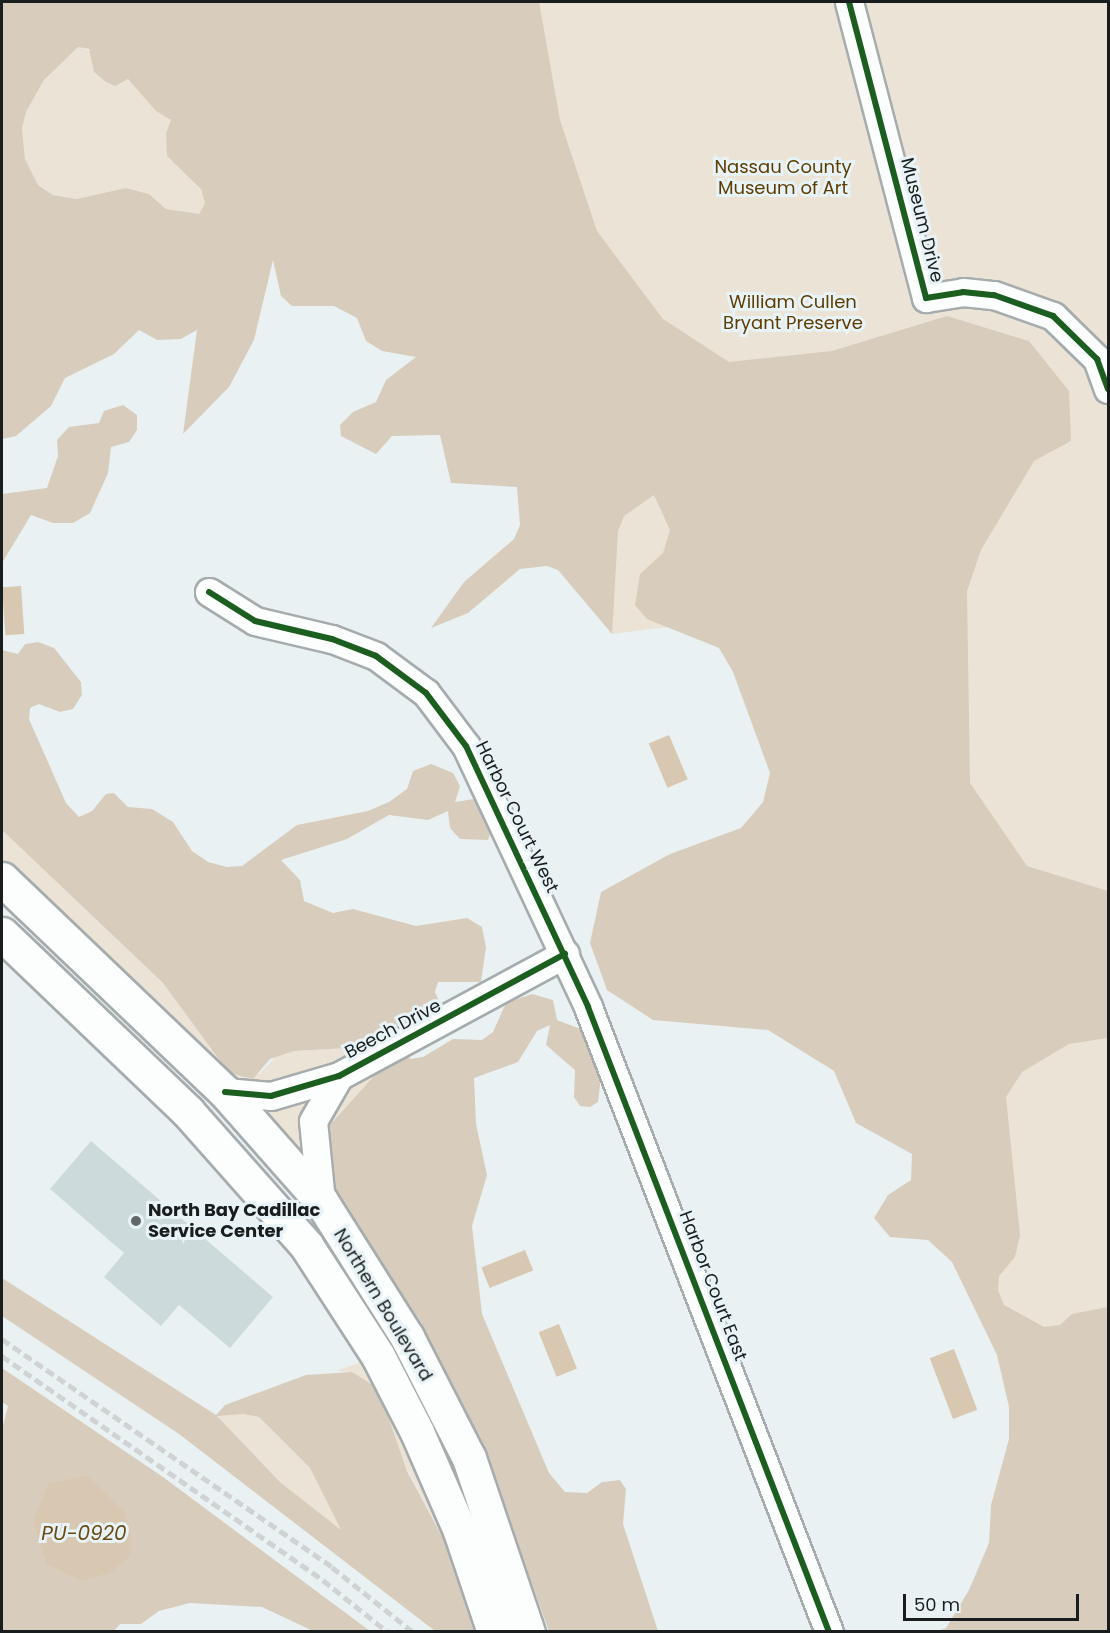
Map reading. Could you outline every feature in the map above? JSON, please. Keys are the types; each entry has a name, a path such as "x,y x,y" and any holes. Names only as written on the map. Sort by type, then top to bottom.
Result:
{"main road":[{"name":"Northern Boulevard","path":"2,879 225,1092 321,1201 407,1337 469,1458 528,1632"},
{"name":"Northern Boulevard","path":"2,934 188,1112 306,1245 378,1356 417,1432 460,1531 494,1632"}],"street":[{"name":"Museum Drive","path":"849,2 926,298 963,292 994,295 1053,316 1097,359 1108,389"},
{"name":"Harbor Court West","path":"209,592 255,621 354,645 402,671 426,693 466,746 565,954"},
{"name":"Beech Drive","path":"225,1092 271,1095 339,1076 565,954"},
{"name":"Harbor Court East","path":"565,954 829,1632"},
{"name":"Beech Drive","path":"321,1201 313,1121 339,1076"}],"green space":[{"name":"William Cullen Bryant Preserve","path":"262,2 1108,2 1108,1631 732,619 612,634 336,208"},
{"path":"78,46 92,52 94,72 106,82 127,79 171,120 166,133 171,161 180,163 201,189 205,203 199,215 166,209 149,194 126,188 76,199 53,195 38,185 25,159 22,129 26,112 44,80"},
{"path":"2,830 163,983 229,1073 259,1074 279,1054 294,1051 403,1045 328,1127 319,1177 2,878"},
{"path":"378,1356 493,1631 475,1631 445,1542 394,1444 384,1405 352,1372 336,1371"},
{"path":"243,1414 259,1417 310,1468 342,1531 280,1482 216,1415"}],"shaded area":[{"path":"2,2 539,2 560,120 597,231 663,319 729,362 832,351 947,316 1029,341 1069,391 1071,441 1034,461 981,550 967,591 970,783 1027,866 1108,891 1108,1038 1069,1044 1022,1072 1006,1097 1020,1235 1015,1257 999,1276 998,1290 1004,1305 1044,1327 1060,1325 1072,1314 1108,1307 1108,1631 938,1631 946,1628 969,1590 989,1543 991,1505 1009,1439 1009,1407 997,1355 952,1262 928,1240 890,1237 874,1218 888,1195 911,1180 912,1154 856,1123 834,1071 768,1030 653,1020 607,990 590,943 601,892 670,854 741,828 763,802 770,773 733,672 719,648 647,619 635,605 640,574 663,553 670,530 654,495 624,516 618,531 612,634 558,570 547,566 520,569 468,613 431,628 464,582 514,539 520,525 517,487 451,483 440,435 392,436 376,454 341,436 340,425 353,412 376,402 386,380 416,357 382,351 366,341 357,318 334,306 292,306 281,296 273,260 254,340 229,387 183,434 197,330 181,339 157,340 139,330 114,354 65,378 51,406 16,436 2,439","holes":["78,47 89,49 94,72 115,86 128,79 156,111 171,120 166,133 167,156 201,189 205,203 199,214 166,209 149,194 126,188 76,199 53,195 38,185 25,159 22,129 26,112 44,80"]},
{"path":"123,405 137,415 137,430 129,442 111,447 108,473 90,513 73,523 53,523 31,515 2,563 2,494 47,488 58,456 57,440 69,427 99,423 104,411"},
{"path":"38,642 54,648 81,682 82,695 73,709 60,712 39,704 30,708 29,719 66,803 79,817 92,811 106,794 114,793 128,807 152,809 173,822 192,851 208,862 227,867 242,866 297,825 368,811 389,802 407,789 413,771 431,764 453,773 460,786 455,802 474,799 484,810 491,831 488,840 460,839 450,828 448,811 428,820 389,815 347,839 281,860 300,880 304,901 333,913 353,909 416,926 467,918 482,927 486,947 481,982 438,982 435,992 442,1008 408,1052 410,1059 423,1057 453,1039 482,1040 493,1032 506,1003 532,994 553,1000 557,1020 583,1030 601,1077 598,1102 590,1107 580,1106 574,1097 575,1070 546,1045 550,1025 537,1031 518,1062 474,1078 476,1124 487,1175 472,1226 482,1314 549,1473 565,1492 587,1493 602,1482 620,1480 626,1489 623,1524 658,1631 549,1631 489,1466 321,1201 321,1147 328,1127 402,1045 294,1051 270,1059 253,1079 229,1073 163,983 2,830 2,650 18,654 25,644"},
{"path":"2,1278 216,1415 225,1405 306,1375 352,1372 371,1384 384,1405 407,1471 445,1542 475,1631 435,1631 179,1434 2,1316","holes":["243,1414 259,1417 310,1468 341,1530 280,1482 217,1416"]},
{"path":"2,1368 163,1477 370,1631 313,1631 262,1607 190,1603 159,1611 141,1624 120,1624 114,1631 2,1631 2,1429 8,1406 2,1402"}],"water":[{"path":"21,586 24,634 5,635 2,587"},
{"path":"669,735 688,779 668,788 649,744"},
{"path":"525,1250 533,1270 490,1288 481,1268"},
{"path":"559,1324 577,1369 557,1377 539,1332"},
{"path":"954,1349 977,1410 953,1419 930,1358"},
{"name":"PU-0920","path":"87,1475 125,1512 131,1538 130,1556 112,1572 82,1581 46,1564 33,1521 48,1484"}],"building":[{"name":"North Bay Cadillac Service Center","path":"91,1141 273,1297 230,1348 179,1305 161,1326 104,1277 124,1253 50,1189"}],"railway":[{"path":"2,1339 332,1567 413,1632"},
{"path":"2,1356 323,1580 388,1632"}],"cycle path":[{"path":"849,2 926,298 963,292 994,295 1053,316 1097,359 1108,389"},
{"path":"209,592 255,621 332,639 376,656 426,693 466,746 588,1007 829,1632"},
{"path":"225,1092 271,1096 339,1076 565,954"}],"place":[{"name":"North Bay Cadillac Service Center","path":"136,1221"}],"park label":[{"name":"Nassau County Museum of Art","path":"783,178"}]}
